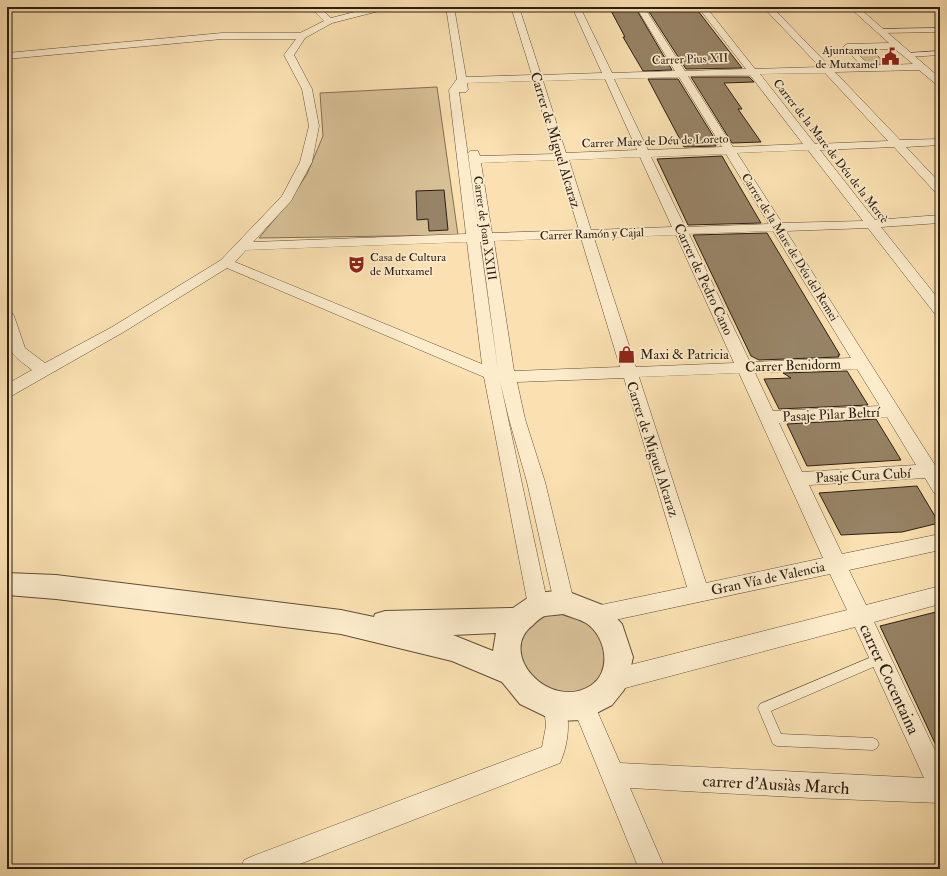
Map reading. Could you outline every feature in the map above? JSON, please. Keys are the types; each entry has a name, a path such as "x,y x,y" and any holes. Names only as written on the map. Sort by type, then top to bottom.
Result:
{"street":[{"path":"314,7 329,21"},
{"path":"7,391 117,330 226,263 244,246 287,198 306,162 314,126 307,89 289,55 302,36 329,21 384,7"},
{"name":"Carrer de Joan XXIII","path":"450,7 475,160 479,238"},
{"name":"Carrer de Miguel Alcaraz","path":"515,7 698,593"},
{"name":"Carrer de Pedro Cano","path":"576,7 861,616"},
{"name":"Carrer de la Mare de Déu del Remei","path":"640,7 940,488"},
{"name":"Carrer de la Mare de Déu de la Mercè","path":"702,7 940,311"},
{"path":"767,7 940,190"},
{"path":"853,7 940,83"},
{"path":"931,30 940,36"},
{"path":"881,31 940,30"},
{"path":"7,56 222,36 302,36"},
{"path":"847,47 898,46"},
{"path":"847,47 868,68"},
{"path":"908,55 940,52"},
{"name":"Carrer Pius XII","path":"461,80 752,70 921,67"},
{"name":"Carrer de Joan XXIII","path":"461,80 454,90 540,609"},
{"name":"Carrer Mare de Déu de Loreto","path":"475,160 940,142"},
{"name":"Carrer Ramón y Cajal","path":"244,246 872,224 940,219"},
{"path":"226,263 502,373"},
{"path":"7,316 18,352 43,370"},
{"name":"Carrer Benidorm","path":"502,373 628,372 863,363"},
{"name":"Carrer de Joan XXIII","path":"502,373 536,482 540,609"},
{"name":"Pasaje Pilar Beltrí","path":"768,417 893,411"},
{"name":"Pasaje Cura Cubí","path":"797,479 929,471"},
{"name":"Gran Vía de Valencia","path":"596,615 940,542"},
{"path":"7,584 56,587 341,622 453,648 512,672"},
{"path":"614,680 940,595"},
{"path":"341,622 439,623 540,609 596,615 612,633 619,657 614,680 602,696 583,705 555,706 530,694 512,672 507,654 510,635 540,609"},
{"name":"carrer Cocentaina","path":"861,616 940,787"},
{"path":"583,705 652,869"},
{"path":"253,869 552,755 557,726 555,706"},
{"name":"carrer d'Ausiàs March","path":"613,775 811,786 940,791"}],"lane":[{"path":"872,744 777,740 764,708 880,658"}],"shaded area":[{"path":"849,50 872,50 886,64 863,65"},
{"path":"437,87 458,235 259,238 288,203 307,174 323,136 320,93"},
{"path":"561,613 575,615 598,631 608,657 598,683 586,692 556,695 531,680 519,654 521,641 526,629 536,620 548,614"}],"building":[{"path":"609,7 635,7 672,70 643,71 623,37 625,37"},
{"path":"646,7 695,7 742,68 686,69"},
{"path":"691,77 749,77 754,82 724,83 742,109 738,109 761,142 732,143"},
{"path":"648,79 678,79 718,144 715,144 716,146 684,147"},
{"path":"722,156 761,223 688,225 657,159"},
{"path":"444,190 448,230 429,231 428,219 417,220 416,191"},
{"path":"767,233 840,355 838,355 839,357 759,360 751,356 693,235"},
{"path":"847,371 868,405 779,409 764,379 791,378 783,373"},
{"path":"876,419 901,460 807,466 787,424"},
{"path":"917,486 939,523 902,532 841,535 819,493"},
{"path":"940,611 940,754 880,626"}],"place":[{"name":"Ajuntament de Mutxamel","path":"891,57"},
{"name":"Casa de Cultura de Mutxamel","path":"357,264"},
{"name":"Maxi & Patricia","path":"627,354"}]}
